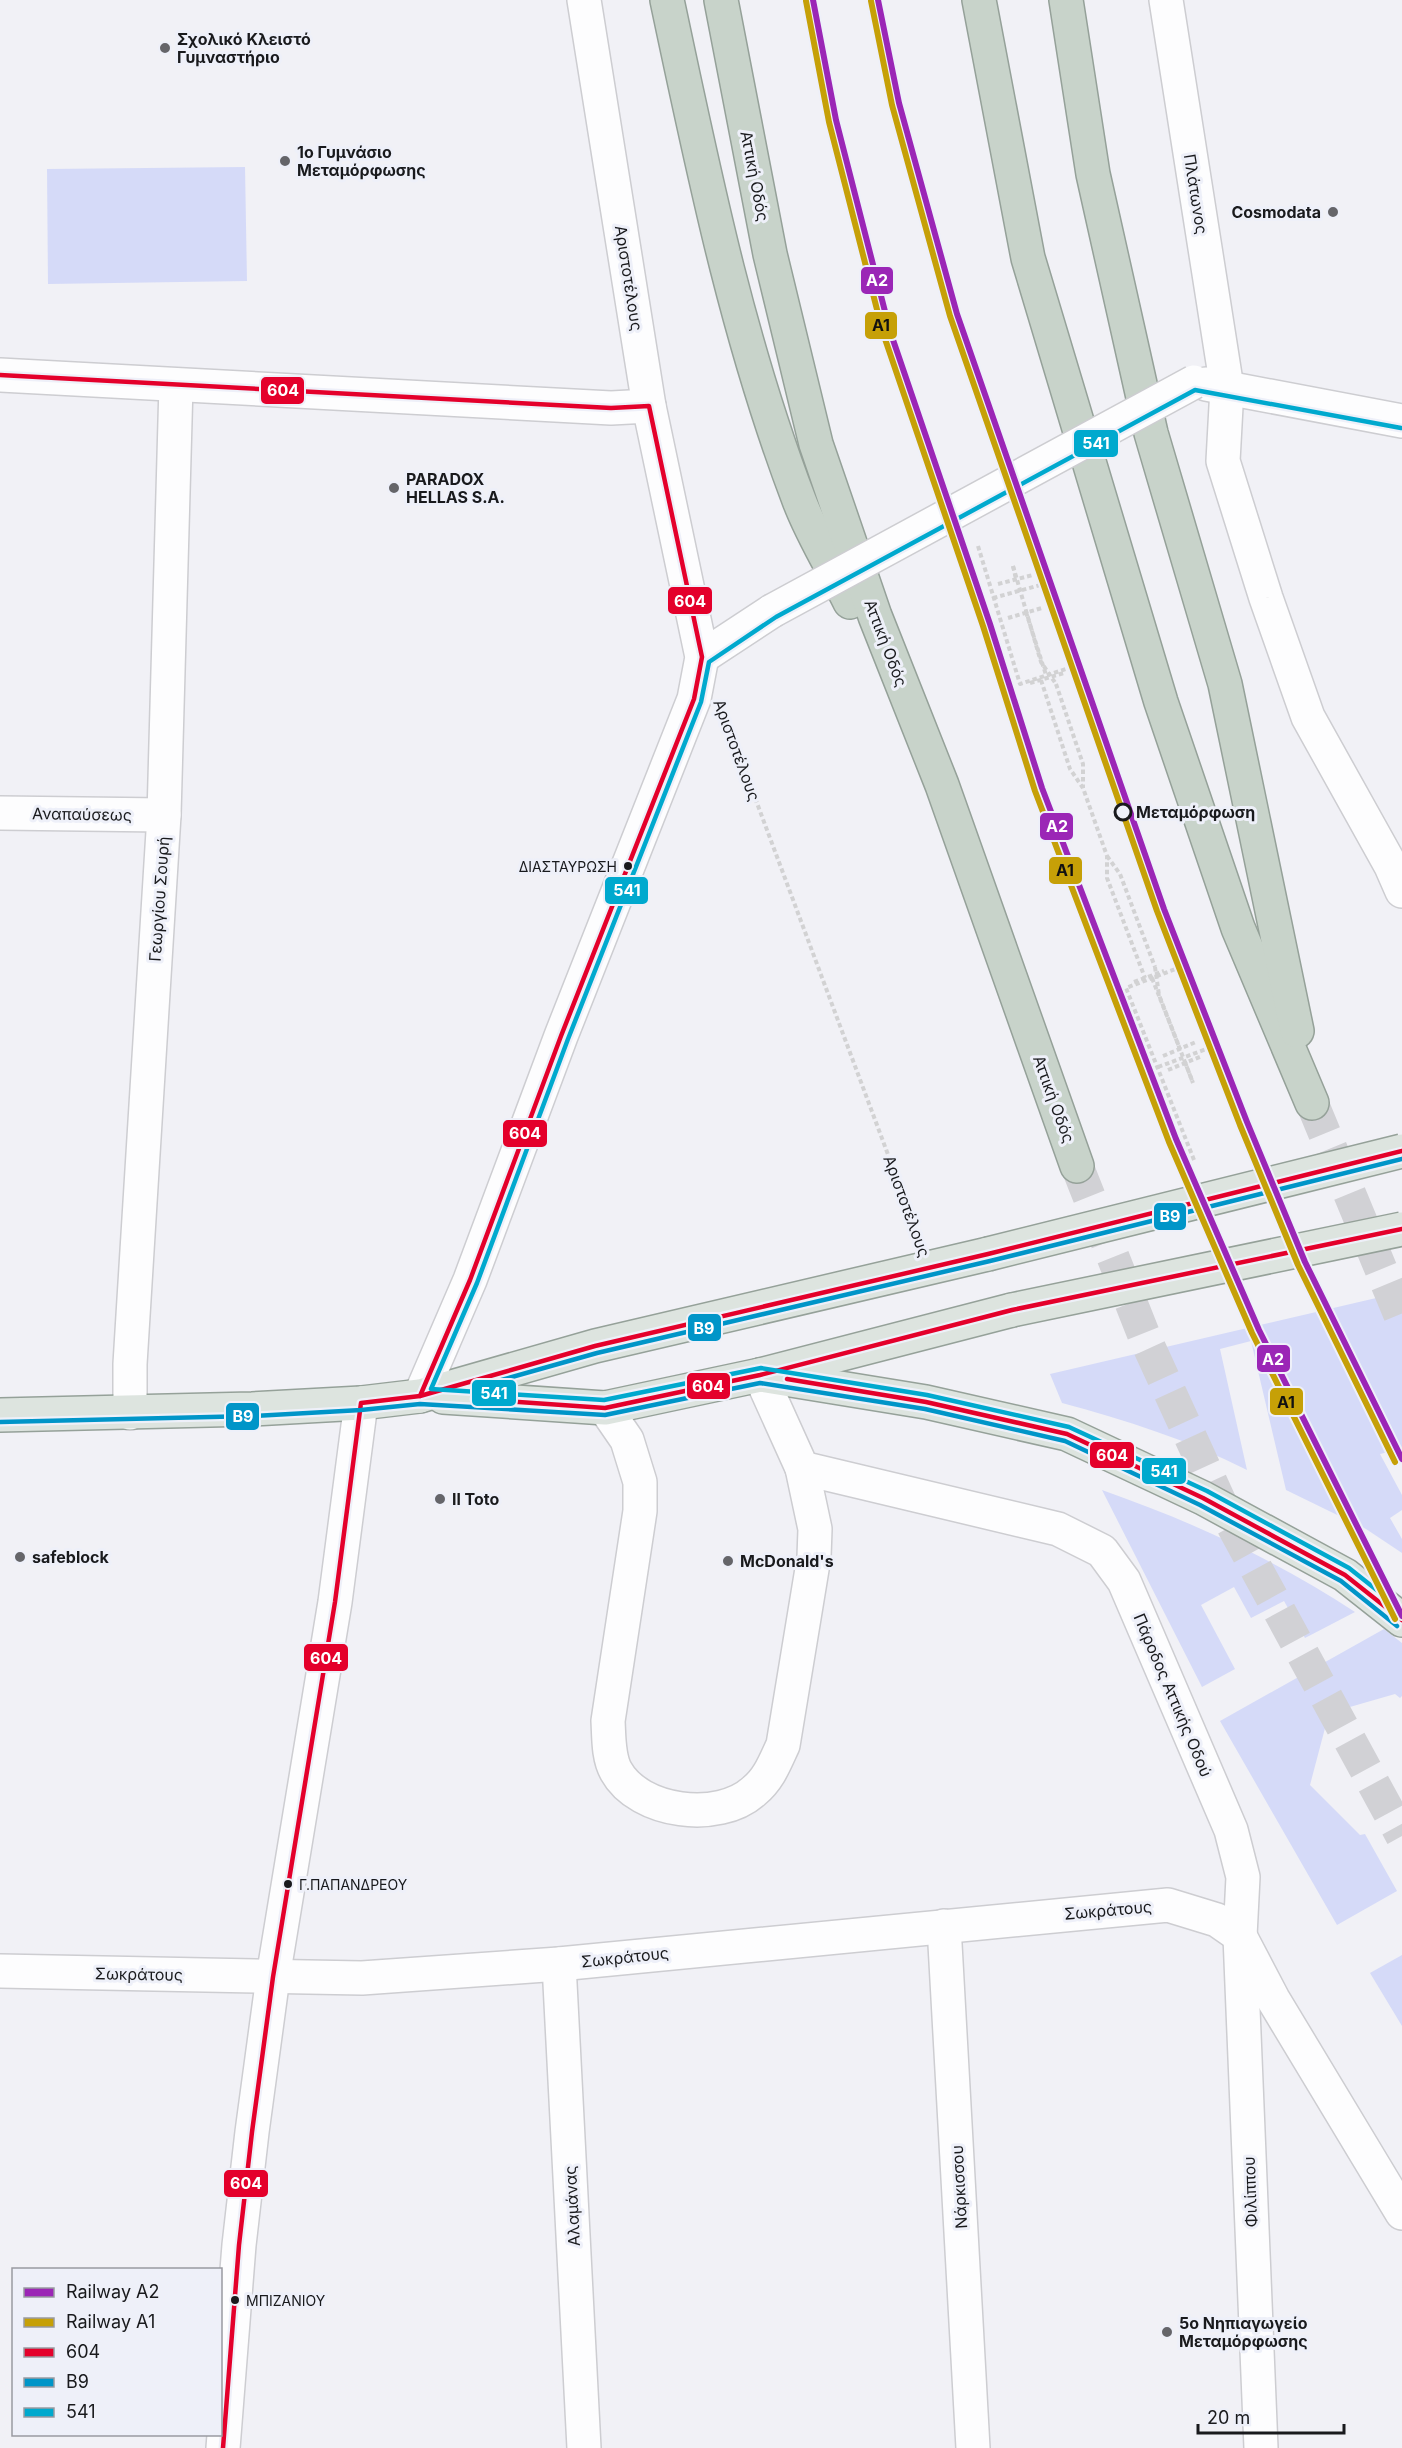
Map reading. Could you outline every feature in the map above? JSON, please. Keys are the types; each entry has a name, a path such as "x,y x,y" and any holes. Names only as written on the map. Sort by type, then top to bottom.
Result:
{"highway":[{"path":"667,0 709,200 748,349 800,502 942,785"},
{"name":"Αττική Οδός","path":"721,0 770,254 816,444 875,616 942,785 1077,1166"},
{"path":"979,0 1028,258 1161,702 1238,928 1312,1103 1225,684 1151,433 1093,174 1066,0"}],"main road":[{"path":"0,1415 252,1409 361,1403 420,1396 595,1346 988,1254 1402,1151"},
{"path":"420,1396 604,1408 760,1375 1012,1310 1402,1229"},
{"path":"760,1375 926,1402 1067,1434 1203,1498 1345,1575 1402,1620"}],"street":[{"name":"Αριστοτέλους","path":"584,0 650,406 702,657"},
{"name":"Πλάτωνος","path":"1166,0 1227,388 1223,461 1266,598 1308,717 1391,866 1402,891"},
{"path":"0,375 611,408 650,406"},
{"path":"420,1396 470,1280 561,1035 694,699 702,657 772,611 1194,382 1402,422"},
{"name":"Γεωργίου Σουρή","path":"130,1413 130,1364 164,814 176,385"},
{"name":"Αναπαύσεως","path":"0,813 164,814"},
{"path":"604,1408 627,1440 640,1482 640,1511 608,1721 609,1746 615,1769 629,1789 651,1802 678,1808 705,1809 732,1805 753,1792 771,1773 783,1745 814,1557 815,1529 802,1468 760,1375"},
{"path":"223,2448 239,2245 273,1977 335,1602 361,1403"},
{"name":"Πάροδος Αττικής Οδού","path":"802,1468 1058,1529 1102,1551 1124,1581 1231,1830 1243,1877 1240,1936"},
{"name":"Σωκράτους","path":"0,1971 362,1978 560,1964 1168,1905 1217,1920 1240,1936"},
{"name":"Νάρκισσου","path":"944,1926 974,2448"},
{"path":"1240,1936 1278,2008 1402,2213"},
{"name":"Φιλίππου","path":"1240,1936 1261,2448"},
{"name":"Αλαμάνας","path":"560,1964 584,2448"},
{"path":"0,1971 0,1976"}],"path":[{"path":"980,551 1020,684 1072,667 1031,537"},
{"path":"1016,579 1013,566 1041,662 1056,684 1083,764 1083,788"},
{"path":"998,584 1033,575"},
{"path":"993,598 1044,584"},
{"path":"1008,618 1042,608"},
{"path":"1026,612 1046,675"},
{"path":"1030,683 1064,673"},
{"path":"1041,680 1070,769 1083,788 1107,856 1120,874 1155,967 1159,995 1193,1083"},
{"name":"Αριστοτέλους","path":"727,723 930,1267"},
{"path":"1107,856 1107,878 1145,978"},
{"path":"1176,1116 1126,988 1178,968 1264,1186"},
{"path":"1134,982 1168,969"},
{"path":"1152,978 1179,1048"},
{"path":"1163,1056 1196,1042"},
{"path":"1168,1070 1209,1048"},
{"path":"1158,1067 1202,1056"}],"shaded area":[{"path":"245,167 247,281 48,284 47,169"},
{"path":"1402,1292 1402,1449 1380,1454 1402,1495 1402,1510 1390,1518 1402,1539 1402,1553 1366,1529 1286,1490 1251,1341 1220,1349 1247,1470 1202,1449 1156,1432 1062,1403 1050,1374"},
{"path":"1102,1490 1232,1543 1295,1575 1355,1612 1305,1638 1284,1601 1251,1618 1234,1587 1201,1605 1235,1669 1202,1687"},
{"path":"1384,1629 1402,1643 1402,1696 1400,1698 1395,1694 1329,1713 1310,1785 1360,1835 1365,1834 1397,1891 1337,1925 1220,1721"},
{"path":"1402,1955 1402,2026 1370,1973"}],"tunnel":[{"path":"1312,1103 1402,1320"},
{"path":"1077,1166 1145,1338 1222,1506 1402,1836"}],"rail line":[{"name":"A2","path":"813,0 836,120 890,331 990,624 1042,788 1176,1139 1259,1330 1402,1616"},
{"name":"A2","path":"878,0 899,103 957,314 1164,909 1247,1122 1305,1262 1402,1459"},
{"name":"A1","path":"806,1 829,122 883,333 983,626 1035,791 1169,1142 1252,1333 1395,1619"},
{"name":"A1","path":"871,1 892,105 950,316 1157,911 1240,1125 1298,1265 1395,1462"}],"transit line":[{"name":"604","path":"0,375 611,408 649,406 702,657 694,699 561,1036 470,1280 420,1396"},
{"name":"541","path":"1401,428 1195,390 776,617 709,662 701,702 568,1039 477,1283 431,1389 604,1400 761,1368 927,1395 1069,1427 1207,1491 1349,1568 1402,1610"},
{"name":"604","path":"223,2448 239,2245 252,2132 273,1977 335,1602 361,1403 420,1396 595,1346 988,1254 1402,1151"},
{"name":"Β9","path":"473,1388 597,1353 990,1261 1402,1159"},
{"name":"604","path":"474,1399 605,1408 760,1375 1012,1310 1402,1229"},
{"name":"604","path":"787,1379 926,1402 1067,1434 1203,1498 1345,1575 1402,1620"},
{"name":"Β9","path":"0,1422 252,1416 420,1404 605,1415 760,1383 925,1409 1065,1441 1200,1505 1341,1581 1397,1626"}],"place":[{"name":"Σχολικό Κλειστό Γυμναστήριο","path":"165,48"},
{"name":"1ο Γυμνάσιο Μεταμόρφωσης","path":"285,161"},
{"name":"Cosmodata","path":"1333,212"},
{"name":"PARADOX HELLAS S.A.","path":"394,488"},
{"name":"Μεταμόρφωση","path":"1123,812"},
{"name":"ΔΙΑΣΤΑΥΡΩΣΗ","path":"628,866"},
{"name":"Il Toto","path":"440,1499"},
{"name":"safeblock","path":"20,1557"},
{"name":"McDonald's","path":"728,1561"},
{"name":"Γ.ΠΑΠΑΝΔΡΕΟΥ","path":"288,1884"},
{"name":"ΜΠΙΖΑΝΙΟΥ","path":"235,2300"},
{"name":"5ο Νηπιαγωγείο Μεταμόρφωσης","path":"1167,2332"}]}
